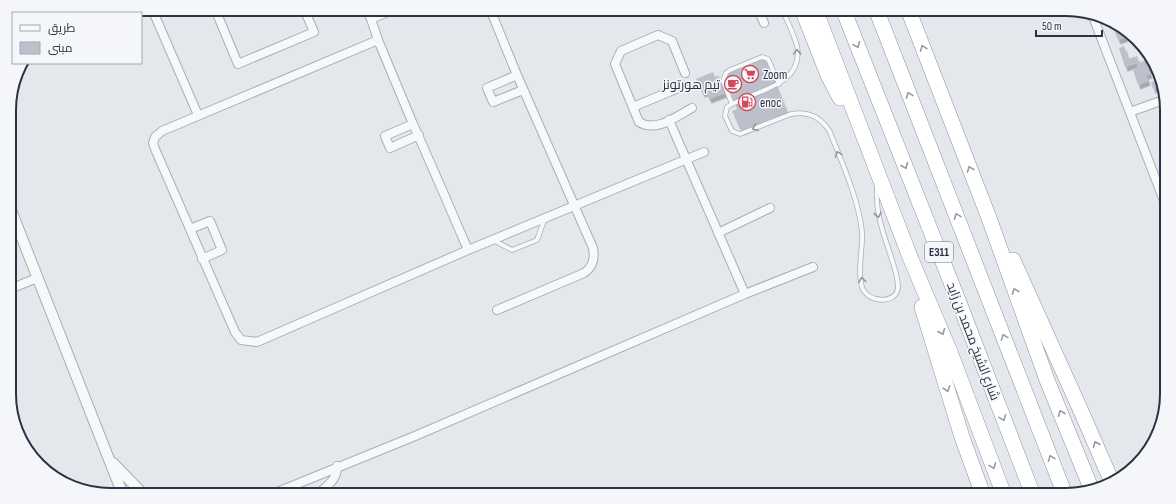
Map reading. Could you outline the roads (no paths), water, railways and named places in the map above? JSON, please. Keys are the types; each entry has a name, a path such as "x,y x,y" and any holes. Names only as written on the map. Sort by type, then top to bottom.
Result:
{"highway":[{"path":"805,16 832,82 842,101 859,124"},
{"path":"818,16 910,257 950,352 1001,488"},
{"name":"شارع الشيخ محمد بن زايد","path":"846,16 1030,488"},
{"name":"E311","path":"879,16 1062,488"},
{"path":"911,16 989,218 1048,380 1090,485"},
{"path":"989,218 1016,264 1109,477"},
{"path":"910,257 930,333 962,437 980,488"}],"street":[{"path":"155,16 198,115"},
{"path":"218,16 238,64 314,32 307,16"},
{"path":"370,16 378,40 468,250"},
{"path":"371,19 376,16"},
{"path":"493,16 523,90 593,248 594,258 591,267 584,273 497,310"},
{"path":"761,16 764,22"},
{"path":"1095,21 1160,190"},
{"path":"685,73 672,41 658,35 621,51 615,64 639,122 645,126 658,125 692,108"},
{"path":"378,40 198,115 162,131 155,137 153,143 155,149 234,332 241,340 257,342 468,250 704,152"},
{"path":"517,75 487,88 494,102 523,90"},
{"path":"633,107 683,86"},
{"path":"1130,112 1159,101"},
{"path":"669,120 745,294"},
{"path":"414,124 385,136 390,148 419,136"},
{"path":"718,232 770,208"},
{"path":"190,229 210,221 222,250 202,259"},
{"path":"16,222 120,488"},
{"path":"286,488 337,466 415,436 745,294 813,267"},
{"path":"16,287 37,278"},
{"path":"110,460 137,488"},
{"path":"324,488 334,479 338,471 337,466"}],"lane":[{"path":"785,16 795,42 797,52 794,68 779,84 727,107 725,116 732,131 736,134 740,134 796,113 811,115 820,120 827,127 857,202 862,233 862,254 860,264 862,285 865,293 869,297 877,300 885,300 897,291 898,279 878,217 876,197 880,177"},
{"path":"732,104 723,81 726,73 730,70 765,57 768,58 779,84"},
{"path":"492,240 512,250 537,240 545,218"}],"place":[{"name":"Zoom","path":"750,74"},
{"name":"تيم هورتونز","path":"733,84"},
{"name":"enoc","path":"747,102"}]}
